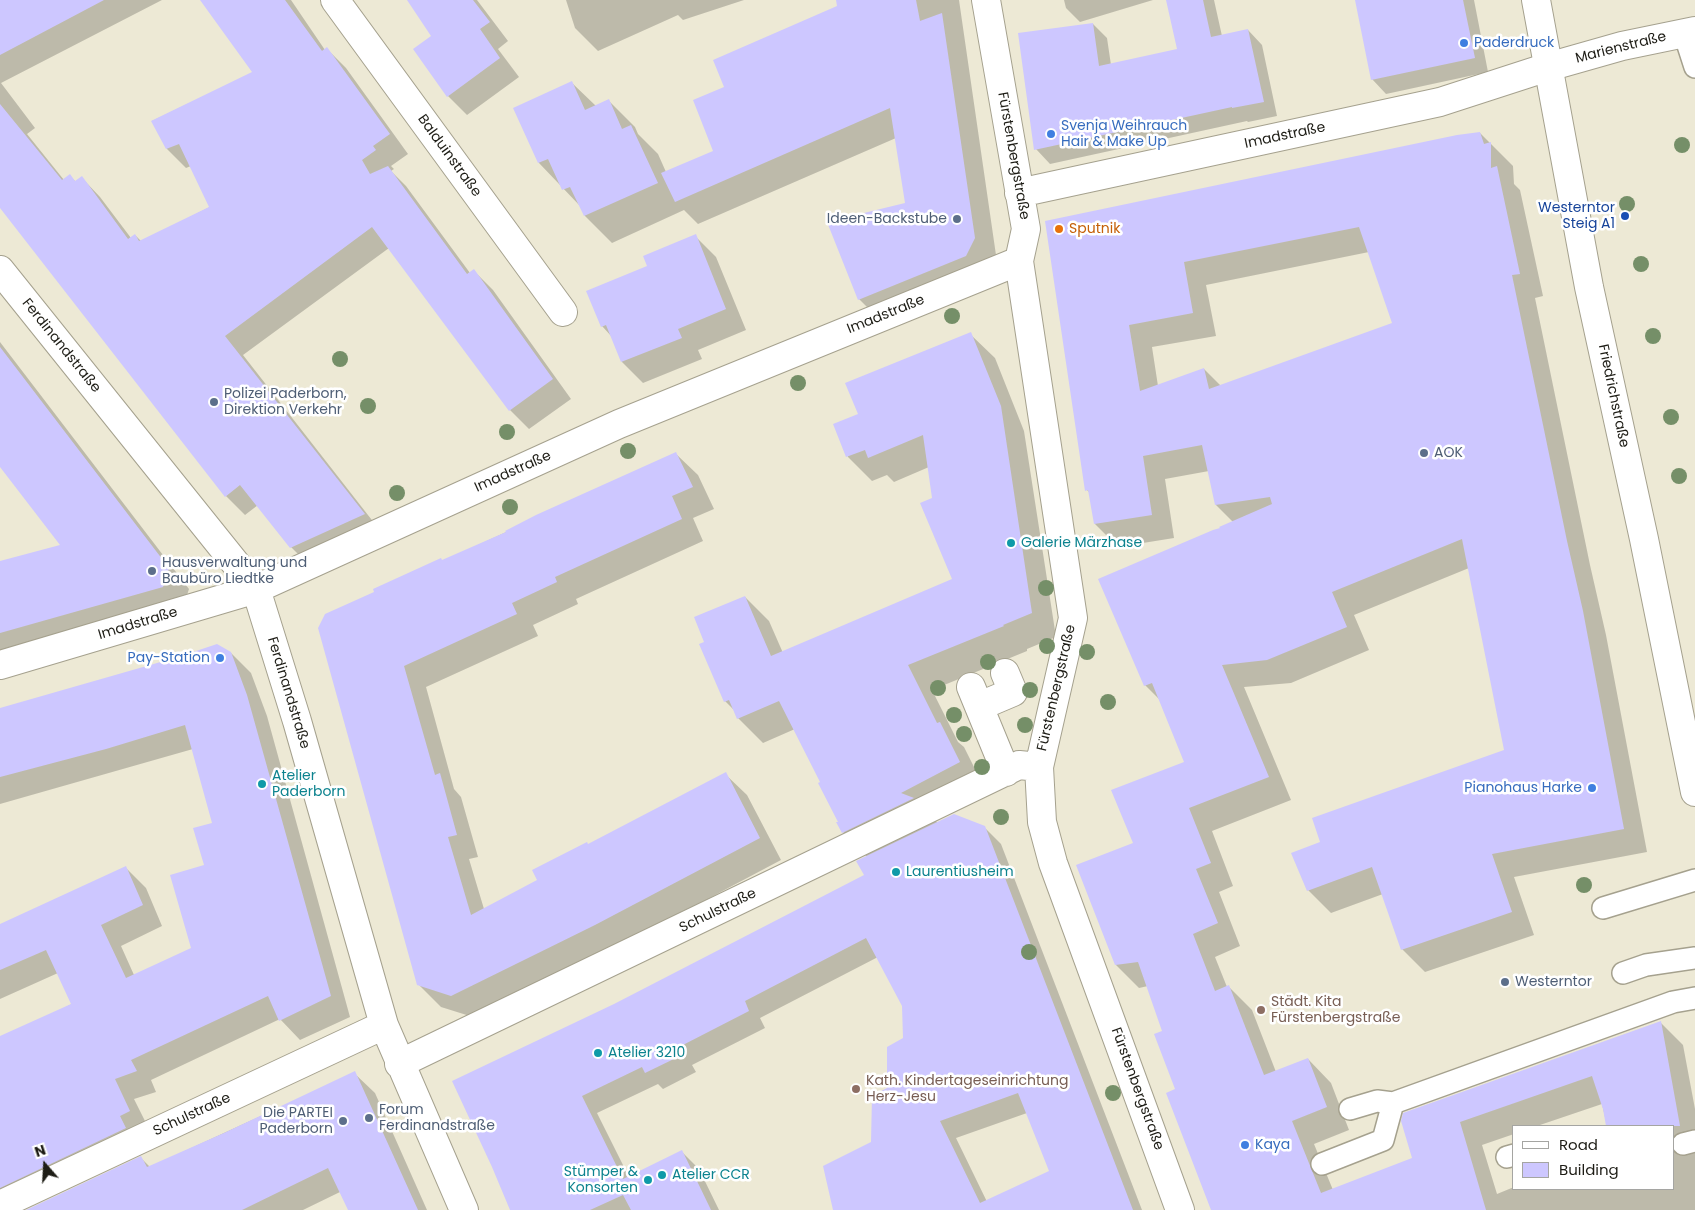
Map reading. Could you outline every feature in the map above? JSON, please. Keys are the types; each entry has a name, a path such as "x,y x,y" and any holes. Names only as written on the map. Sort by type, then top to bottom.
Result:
{"street":[{"name":"Balduinstraße","path":"335,0 563,312"},
{"name":"Fürstenbergstraße","path":"986,0 1026,229 1019,261 1073,618 1039,767 1042,822 1053,863 1180,1210"},
{"name":"Friedrichstraße","path":"1536,0 1589,287 1646,548 1695,792"},
{"name":"Marienstraße","path":"1548,67 1622,46 1690,32"},
{"name":"Imadstraße","path":"1019,194 1440,102 1548,67"},
{"name":"Imadstraße","path":"0,665 256,589 619,424 1019,261"},
{"name":"Ferdinandstraße","path":"0,270 256,589 384,1025 464,1210"},
{"path":"1005,673 1013,692 976,696 1006,772"},
{"name":"Schulstraße","path":"400,1064 1006,772 1019,766 1039,767"},
{"name":"Schulstraße","path":"0,1205 384,1025"}],"lane":[{"path":"1690,32 1695,68"},
{"path":"1603,908 1695,880"},
{"path":"1623,973 1646,965 1695,958"},
{"path":"1350,1110 1377,1101 1393,1103 1664,1006 1695,998"},
{"path":"1322,1164 1382,1140 1393,1103"}],"building":[{"path":"0,0 104,0 0,55"},
{"path":"200,0 285,0 322,51 327,47 390,134 373,146 376,150 362,160 370,174 388,166 467,274 474,269 553,379 509,411 372,227 225,336 365,514 290,548 240,485 225,497 0,208 0,104 62,180 70,174 75,181 82,176 128,239 135,234 139,241 209,207 179,144 166,149 151,121 252,72"},
{"path":"407,0 473,0 490,22 480,29 500,58 447,97 413,49 431,36"},
{"path":"836,0 916,0 920,21 942,13 975,238 966,256 858,300 827,222 905,203 890,108 675,202 661,173 713,151 693,100 724,87 713,60 837,6"},
{"path":"1166,0 1203,0 1211,37 1248,29 1264,102 1232,107 1034,150 1018,33 1093,23 1099,66 1177,49"},
{"path":"1355,0 1463,0 1475,58 1371,80"},
{"path":"572,81 585,110 609,99 622,129 631,125 658,183 584,216 570,187 562,190 548,159 538,163 513,108"},
{"path":"1480,132 1484,144 1491,142 1491,168 1497,166 1520,274 1512,275 1583,611 1624,829 1492,854 1512,912 1401,950 1372,867 1307,891 1291,853 1320,842 1312,818 1504,750 1462,539 1332,592 1347,627 1267,660 1222,665 1269,777 1189,808 1211,863 1196,869 1218,923 1193,934 1215,991 1229,985 1264,1075 1308,1058 1327,1107 1292,1121 1321,1193 1412,1158 1401,1121 1403,1113 1661,1021 1680,1126 1606,1125 1603,1109 1592,1076 1460,1122 1486,1210 1211,1210 1166,1093 1175,1089 1154,1034 1162,1031 1138,962 1115,965 1076,865 1133,843 1111,790 1184,762 1152,683 1144,686 1098,579 1272,504 1270,497 1215,505 1202,445 1143,456 1152,515 1094,524 1088,490 1085,491 1045,221 1457,135","holes":["1359,227 1392,323 1209,389 1204,368 1140,391 1129,325 1193,313 1184,262"]},
{"path":"696,234 726,309 678,329 682,338 621,362 606,325 601,327 586,291 647,266 643,256"},
{"path":"971,332 1001,406 1032,613 908,665 937,723 940,722 960,762 901,793 914,798 842,833 818,783 820,782 779,701 737,719 729,700 724,702 699,644 704,642 694,617 745,596 771,656 952,579 920,503 932,498 923,435 868,458 865,450 846,457 833,424 858,414 845,383"},
{"path":"0,347 169,568 163,587 0,633 0,561 60,545 0,467"},
{"path":"676,452 693,487 672,496 682,519 555,577 557,582 512,603 517,614 404,666 435,775 440,773 457,835 448,837 471,915 537,880 532,870 587,842 588,844 726,772 760,838 595,925 451,996 417,985 318,628 325,614 374,592 373,589 441,558 442,560 506,532 536,515"},
{"path":"217,644 231,652 247,695 331,996 279,1021 268,996 131,1060 137,1071 115,1079 130,1111 120,1116 126,1128 0,1188 0,1036 71,1004 46,950 0,970 0,924 126,866 143,905 101,925 126,978 191,948 170,875 204,865 193,828 212,823 185,725 106,749 0,777 0,708"},
{"path":"954,814 985,826 1133,1210 833,1210 823,1166 871,1142 872,1096 887,1088 887,1047 903,1038 902,1006 866,938 745,1001 749,1011 677,1048 680,1056 645,1073 642,1067 582,1096 623,1179 682,1150 711,1210 631,1210 623,1195 590,1210 510,1210 452,1081 614,1004 864,875 856,861","holes":["1018,1093 1049,1171 980,1203 940,1121"]},
{"path":"355,1071 418,1210 348,1210 328,1168 242,1210 26,1210 141,1156 147,1167"}],"place":[{"name":"Paderdruck","path":"1464,43"},
{"name":"Svenja Weihrauch Hair & Make Up","path":"1051,134"},
{"name":"Westerntor Steig A1","path":"1625,216"},
{"name":"Ideen-Backstube","path":"957,219"},
{"name":"Sputnik","path":"1059,229"},
{"name":"Polizei Paderborn, Direktion Verkehr","path":"214,402"},
{"name":"AOK","path":"1424,453"},
{"name":"Galerie Märzhase","path":"1011,543"},
{"name":"Hausverwaltung und Baubüro Liedtke","path":"152,571"},
{"name":"Pay-Station","path":"220,658"},
{"name":"Atelier Paderborn","path":"262,784"},
{"name":"Pianohaus Harke","path":"1592,788"},
{"name":"Laurentiusheim","path":"896,872"},
{"name":"Westerntor","path":"1505,982"},
{"name":"Städt. Kita Fürstenbergstraße","path":"1261,1010"},
{"name":"Atelier 3210","path":"598,1053"},
{"name":"Kath. Kindertageseinrichtung Herz-Jesu","path":"856,1089"},
{"name":"Forum Ferdinandstraße","path":"369,1118"},
{"name":"Die PARTEI Paderborn","path":"343,1121"},
{"name":"Kaya","path":"1245,1145"},
{"name":"Atelier CCR","path":"662,1175"},
{"name":"Stümper & Konsorten","path":"648,1180"}]}
